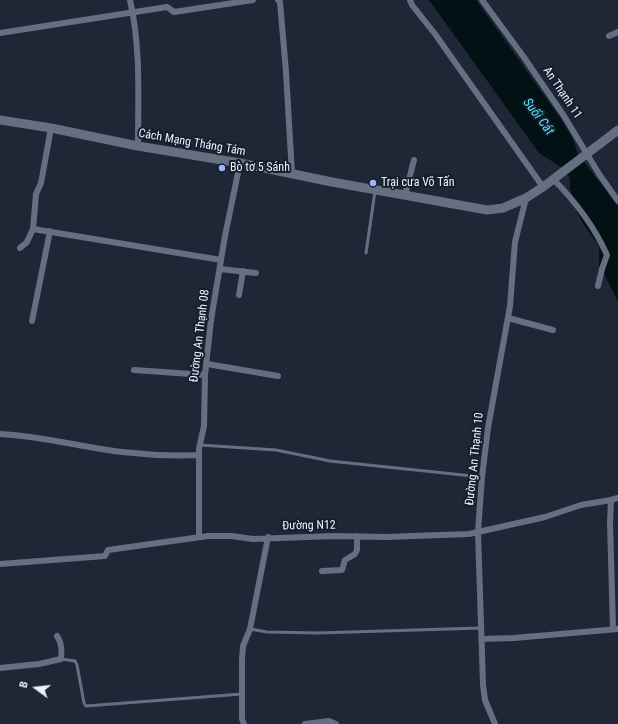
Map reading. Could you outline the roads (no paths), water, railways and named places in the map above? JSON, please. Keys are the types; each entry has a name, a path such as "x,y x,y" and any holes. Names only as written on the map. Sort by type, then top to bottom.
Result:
{"main road":[{"name":"Cách Mạng Tháng Tám","path":"0,120 51,128 138,146 240,163 487,210 503,208 526,198 586,154"},
{"path":"586,154 618,130"}],"street":[{"path":"130,0 133,11 138,55 138,146"},
{"path":"0,33 133,11 167,7 174,12 253,0"},
{"path":"278,0 280,2 286,72 292,174"},
{"path":"410,0 412,5 435,34 543,187"},
{"name":"An Thạnh 11","path":"482,0 564,116 586,154 618,201"},
{"path":"609,36 618,32"},
{"path":"20,248 27,242 33,229 36,194 41,183 51,128"},
{"path":"405,195 414,160"},
{"name":"Đường An Thạnh 08","path":"200,537 199,456 204,426 204,375 221,260 240,163"},
{"path":"556,177 596,233 607,255 598,286"},
{"name":"Đường An Thạnh 10","path":"495,724 485,700 482,670 478,532 482,477 488,428 508,318 515,242 526,198"},
{"path":"33,229 221,260"},
{"path":"32,322 50,231"},
{"path":"220,269 256,273"},
{"path":"239,295 243,271"},
{"path":"508,318 553,330"},
{"path":"206,364 278,376"},
{"path":"134,370 204,375"},
{"path":"0,434 33,437 122,452 171,456 199,456"},
{"name":"Đường N12","path":"0,564 105,556 108,550 200,537 231,536 253,539 268,537 469,534 550,516 581,505 618,498"},
{"path":"481,639 514,638 616,629 610,544 611,500"},
{"path":"322,571 342,570 346,560 355,554 357,550 357,536"},
{"path":"244,724 242,719 243,646 250,629 268,537"},
{"path":"0,668 40,664 60,659 62,652 60,640 57,636"},
{"path":"305,724 329,721 336,724"}],"lane":[{"path":"366,253 376,190"},
{"path":"200,445 276,450 330,461 482,477"},
{"path":"250,629 267,632 318,633 481,628"},
{"path":"60,659 75,661 84,703 86,706 242,694"}],"water":[{"name":"Suối Cát","path":"429,0 476,0 561,119 573,139 578,154 618,206 618,301 599,265 599,246 584,225 574,206 570,188 570,178 561,167 539,153"}],"place":[{"name":"Bò tơ 5 Sánh","path":"222,168"},
{"name":"Trại cưa Võ Tấn","path":"373,183"}]}
